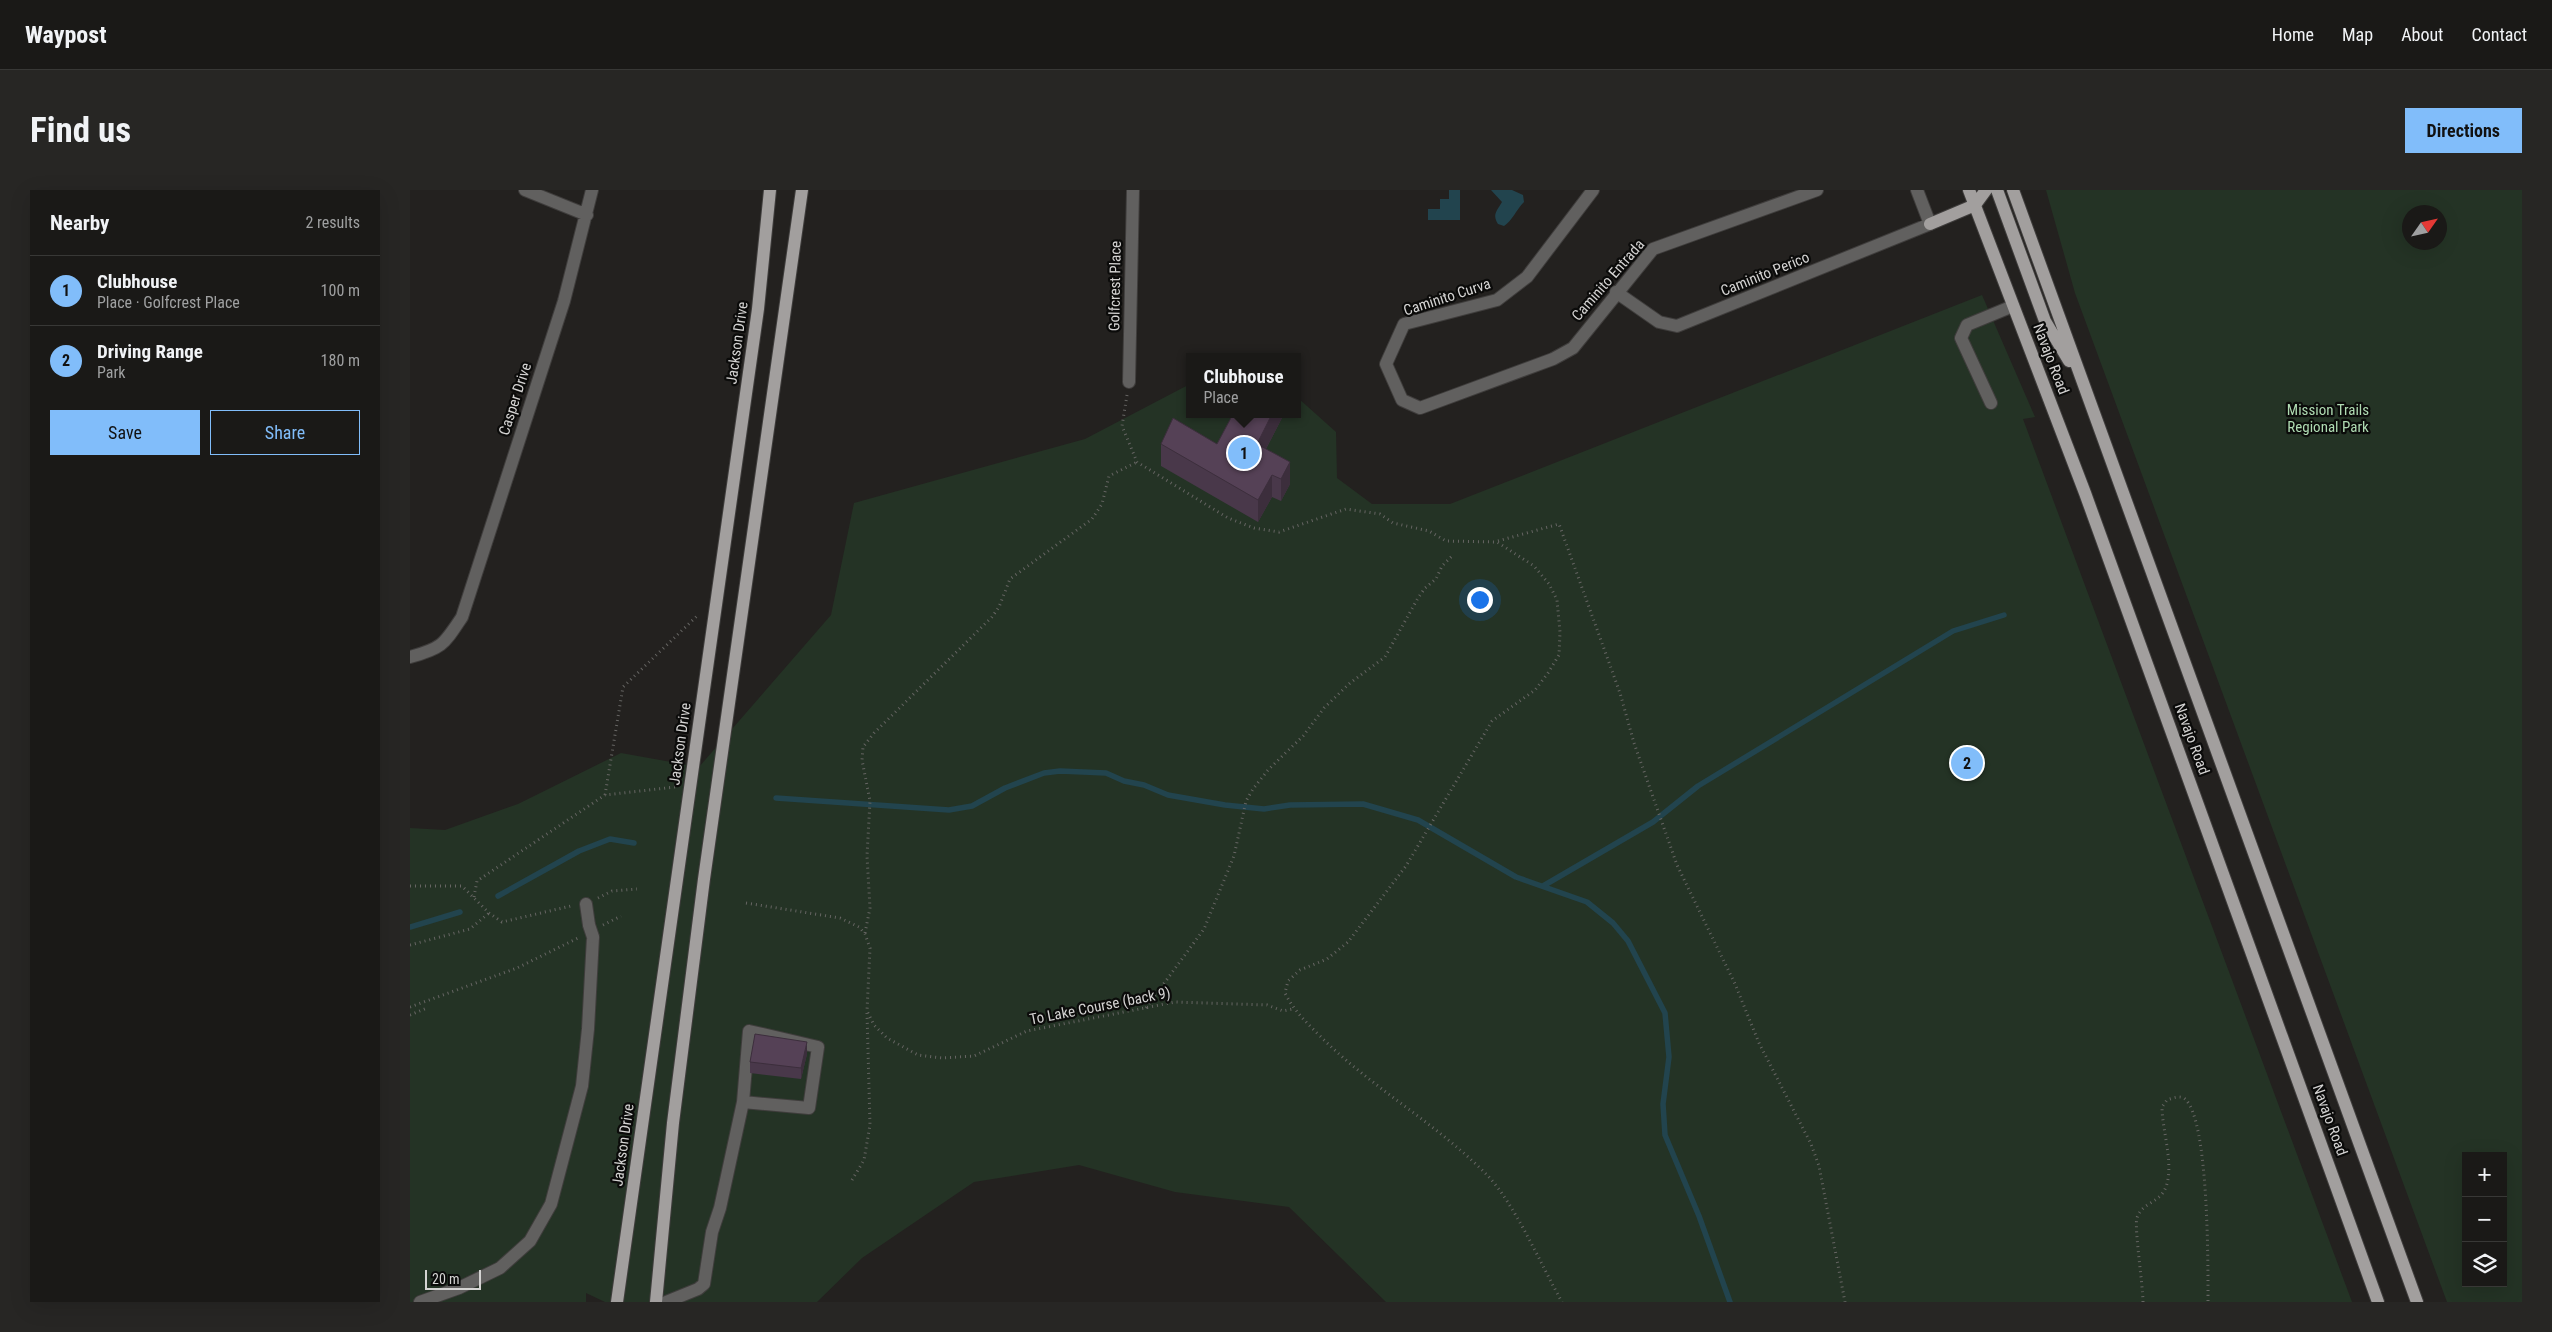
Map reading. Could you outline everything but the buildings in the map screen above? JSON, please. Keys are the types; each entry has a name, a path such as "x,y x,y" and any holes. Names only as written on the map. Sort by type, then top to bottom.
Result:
{"main road":[{"name":"Jackson Drive","path":"617,1302 758,309 770,190"},
{"path":"656,1302 673,1123 703,889 802,190"},
{"name":"Navajo Road","path":"1969,190 2085,494 2378,1302"},
{"path":"1930,224 1975,204 1986,190"},
{"path":"1998,190 2045,321 2084,387"},
{"name":"Navajo Road","path":"2013,190 2416,1302"}],"street":[{"path":"525,190 587,215"},
{"name":"Casper Drive","path":"410,657 434,651 444,643 462,617 564,301 592,190"},
{"name":"Golfcrest Place","path":"1129,382 1133,190"},
{"name":"Caminito Curva","path":"1432,404 1420,408 1402,400 1386,364 1404,324 1496,300 1527,276 1593,190"},
{"name":"Caminito Entrada","path":"1432,404 1553,359 1573,348 1652,249 1817,190"},
{"path":"1917,190 1930,224"},
{"name":"Caminito Perico","path":"1616,292 1658,322 1677,326 1930,224"},
{"path":"1991,403 1961,338 1967,325 2013,306"},
{"path":"420,1302 459,1288 500,1268 530,1241 551,1204 582,1086 588,1029 591,931 586,904"},
{"path":"666,1302 698,1289 704,1284 712,1232 723,1193 743,1102 750,1031 818,1047 809,1108 743,1102"}],"path":[{"path":"1129,382 1122,426 1137,462 1228,518 1254,528 1279,532 1346,508 1380,514 1393,523 1429,531 1446,541 1497,542 1559,524 1620,693 1655,807 1687,888 1735,984 1759,1044 1802,1132 1811,1144 1823,1185 1845,1302"},
{"path":"865,934 870,908 867,856 870,801 862,760 863,747 874,733 992,617 999,607 1010,579 1092,519 1102,504 1109,476 1137,462"},
{"path":"1497,542 1534,566 1549,584 1557,600 1560,632 1559,654 1535,690 1492,721 1473,750 1463,772 1438,813 1379,904 1356,929 1348,942 1327,959 1300,970 1288,980 1285,993 1294,1009 1330,1046 1376,1086 1447,1138 1488,1176 1511,1210 1562,1302"},
{"path":"1146,1008 1204,929 1234,856 1246,801 1268,770 1303,736 1324,708 1350,683 1385,657 1424,588 1436,579 1442,566 1453,555"},
{"path":"605,795 623,687 697,616"},
{"path":"474,898 477,881 605,795 675,787"},
{"path":"410,886 462,886 489,913 502,922 586,904 612,891 637,889"},
{"path":"746,903 840,918 859,927 865,934 870,948 867,1011 870,1125 864,1160 852,1180"},
{"path":"410,945 470,929 489,913"},
{"path":"410,1007 517,968 621,916"},
{"name":"To Lake Course (back 9)","path":"867,1011 874,1025 887,1038 918,1055 942,1058 974,1056 1027,1031 1175,1002 1267,1005 1283,1011 1294,1009"},
{"path":"410,1014 426,1008"},
{"path":"2143,1302 2136,1219 2145,1205 2159,1197 2167,1184 2168,1175 2162,1108 2167,1100 2178,1096 2185,1099 2193,1110 2204,1166 2208,1240 2208,1302"}],"green space":[{"name":"Mission Trails Regional Park","path":"2046,190 2522,190 2522,1302 2447,1302 2075,293"},
{"path":"1982,295 2035,417 2023,419 2352,1302 1386,1302 1289,1207 1175,1192 1079,1165 974,1182 862,1258 817,1302 605,1302 586,1293 586,1302 410,1302 410,828 445,830 518,804 621,753 699,767 831,615 854,503 1085,439 1186,386 1186,418 1301,418 1301,401 1336,432 1337,478 1372,504 1450,504"}],"water":[{"path":"1449,190 1460,190 1460,220 1428,220 1428,209 1440,209 1440,199 1449,199"},
{"path":"1491,190 1512,190 1523,195 1524,202 1504,226 1498,224 1495,218 1502,202"}],"waterway":[{"path":"1543,886 1653,822 1698,786 1953,631 2004,615"},
{"path":"776,798 949,810 972,806 1005,788 1044,773 1060,771 1106,773 1124,781 1144,785 1168,795 1225,805 1264,809 1290,805 1363,804 1418,820 1516,877 1587,902 1613,923 1628,941 1665,1013 1669,1057 1663,1104 1665,1135 1699,1216 1730,1302"},
{"path":"498,896 579,851 610,839 634,843"},
{"path":"410,927 460,912"}],"place":[{"name":"Clubhouse","path":"1244,453"},
{"name":"Driving Range","path":"1967,763"}]}
